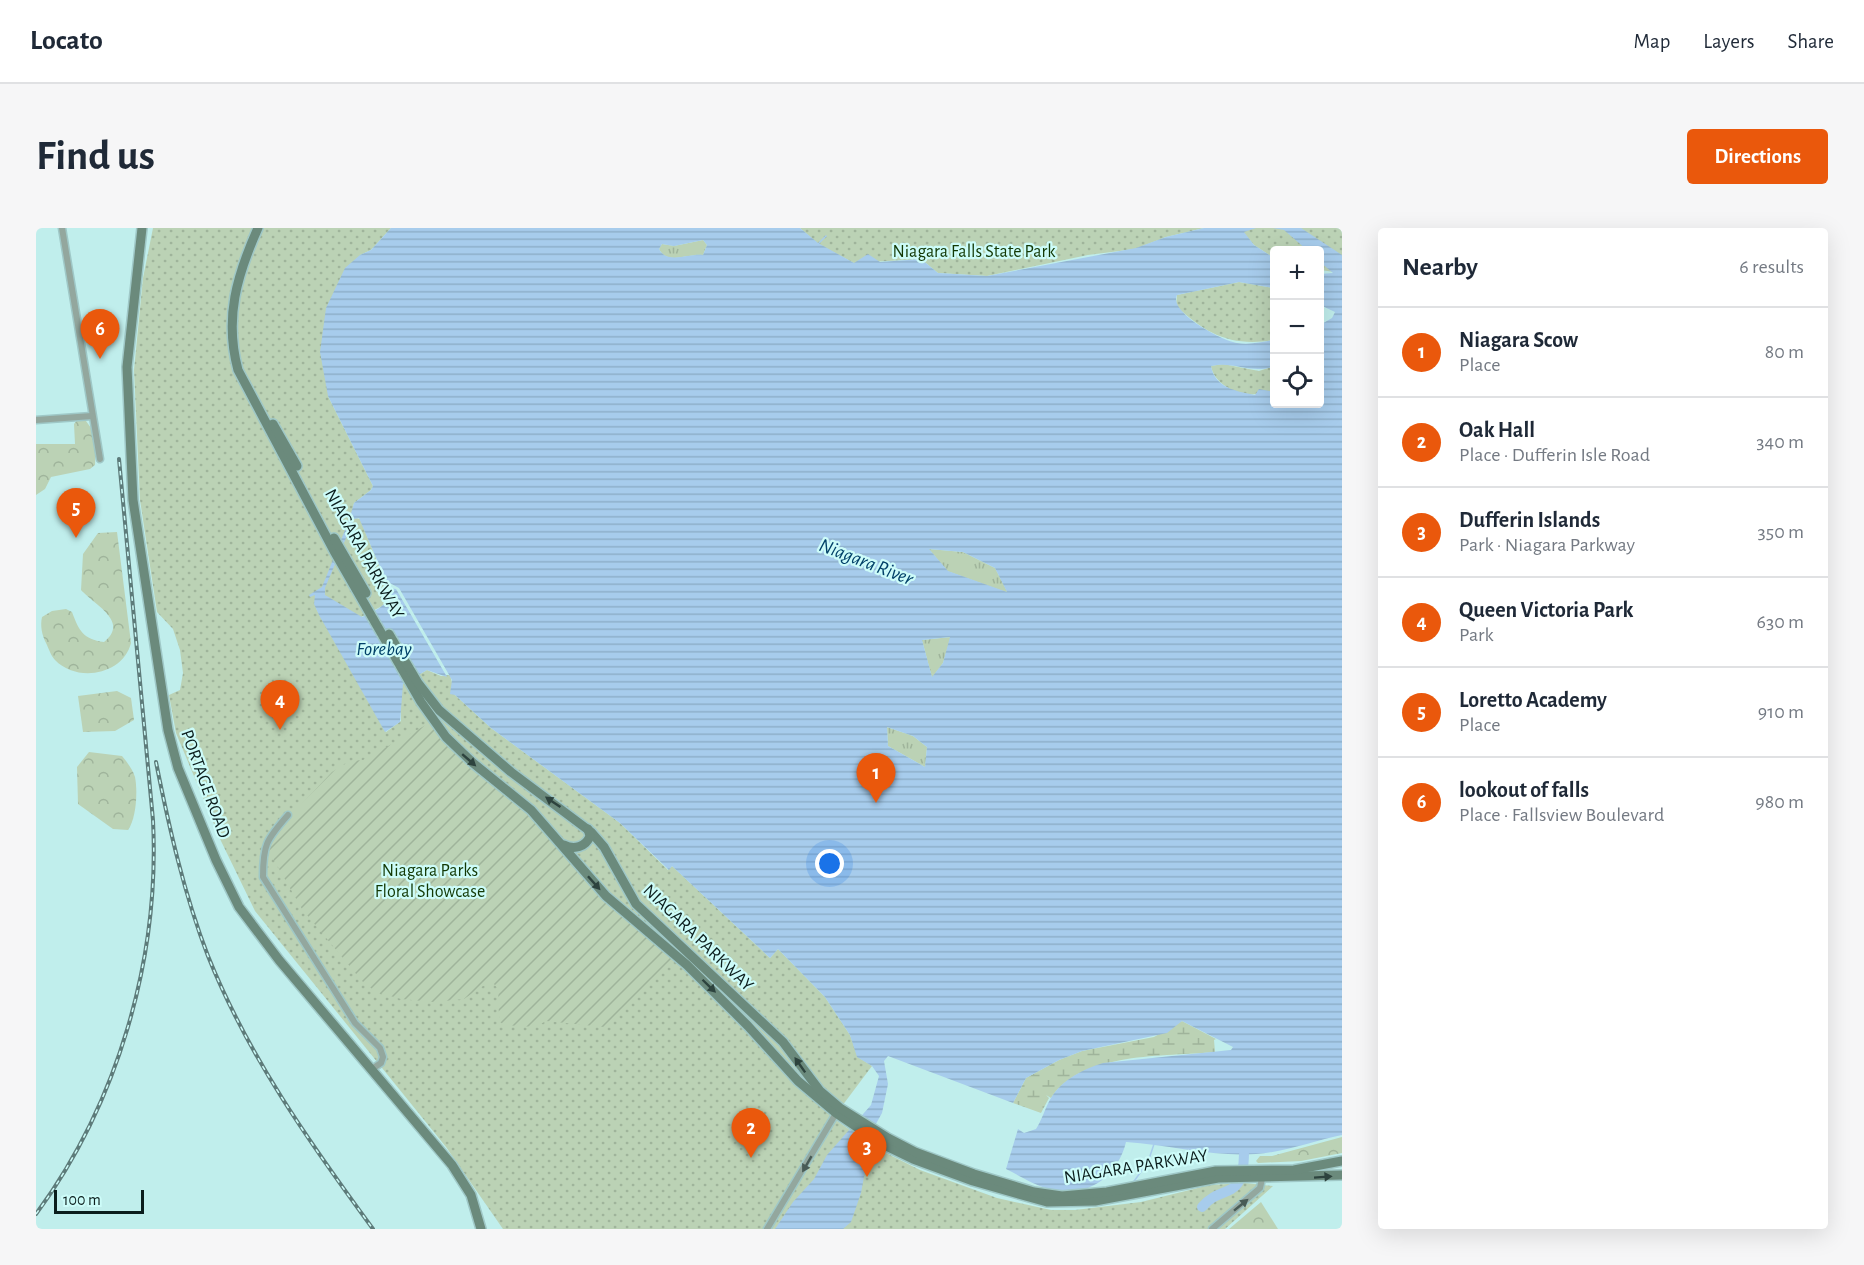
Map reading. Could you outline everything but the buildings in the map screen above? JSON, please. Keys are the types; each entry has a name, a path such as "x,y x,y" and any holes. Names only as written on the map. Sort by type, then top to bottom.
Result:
{"main road":[{"name":"PORTAGE ROAD","path":"142,228 127,367 134,500 168,730 178,768 216,860 239,907 279,960 436,1146 465,1185 477,1211 481,1229"},
{"name":"NIAGARA PARKWAY","path":"258,228 234,294 231,322 235,359 248,392 435,723 454,746 531,810 606,896 687,965 748,1026 798,1082 875,1136 930,1158 1034,1192 1070,1196 1123,1193 1226,1174 1258,1174 1309,1168 1342,1161"},
{"name":"NIAGARA PARKWAY","path":"265,228 247,268 239,295 237,329 241,356 253,390 302,474 338,552"},
{"name":"NIAGARA PARKWAY","path":"412,680 434,705 491,757 588,829 604,848 636,904 783,1042 812,1082 838,1111"},
{"path":"562,844 571,848 585,844 590,836 588,829"},
{"path":"436,1146 454,1162 470,1183 479,1202 487,1229"},
{"path":"1258,1174 1342,1175"}],"street":[{"path":"62,228 100,459"},
{"path":"36,420 92,416"},
{"path":"288,815 267,838 263,850 263,877 355,1023 380,1048 383,1057 381,1063 372,1068"},
{"path":"767,1229 788,1192 809,1163 838,1111"},
{"path":"1212,1229 1257,1192 1258,1174"}],"green space":[{"path":"153,228 391,228 371,250 360,255 328,396 373,486 354,503 351,517 360,519 384,578 390,585 390,597 384,605 361,617 321,594 320,606 316,608 386,732 401,721 400,688 403,684 427,670 441,676 450,675 455,695 491,728 620,823 668,870 672,866 770,958 778,949 825,997 850,1035 858,1057 872,1066 833,1118 874,1147 920,1170 997,1198 1051,1210 1075,1210 1141,1202 1210,1185 1245,1183 1273,1186 1225,1229 503,1229 446,1147 255,911 221,841 176,733 169,695 180,690 183,673 180,650 173,629 157,612 140,500 134,370 143,278"},
{"name":"Niagara Falls State Park","path":"800,228 1204,228 1166,237 1135,249 1088,255 987,276 938,273 921,259 854,263 818,244"},
{"path":"1207,228 1342,228 1342,273 1324,271 1324,246 1270,246 1270,255 1254,245 1243,232"},
{"path":"703,240 707,245 703,255 673,258 667,257 659,249 662,244 674,246"},
{"path":"1239,282 1270,287 1270,341 1245,342 1221,337 1198,325 1176,306 1177,295"},
{"path":"1223,364 1259,371 1270,367 1270,391 1249,394 1235,391 1222,384 1211,366"},
{"path":"78,419 86,421 96,435 95,465 90,469 51,477 45,489 36,495 36,444 75,444 74,424"},
{"path":"117,532 131,643 126,654 109,669 87,673 75,672 64,667 52,656 42,634 42,617 52,611 66,609 72,612 80,629 91,639 104,642 111,635 112,621 108,614 81,590 83,554 98,533"},
{"path":"929,549 963,552 995,568 1008,593 947,571"},
{"path":"951,637 943,663 932,678 922,640"},
{"path":"117,691 131,698 134,720 115,731 83,732 78,696"},
{"name":"Niagara Parks Floral Showcase","path":"426,725 436,729 530,814 584,876 588,885 674,957 604,1027 546,1021 535,1027 504,1025 500,1022 499,990 494,984 483,986 464,999 434,1002 401,999 376,992 362,981 302,909 267,848 297,809 332,772 350,761 363,760"},
{"path":"887,727 913,736 927,747 925,767 888,746"},
{"path":"89,752 122,756 133,772 136,783 136,805 128,830 113,829 78,804 77,767"},
{"path":"1182,1021 1216,1039 1214,1040 1215,1052 1149,1056 1103,1064 1065,1083 1051,1098 1046,1095 1049,1098 1041,1113 1013,1103 1026,1078 1059,1060 1082,1051 1154,1037"},
{"path":"1342,1137 1342,1153 1301,1161 1258,1163 1256,1161 1260,1156 1272,1156"},
{"path":"1261,1202 1278,1229 1229,1229"}],"water":[{"path":"391,228 800,228 818,243 854,263 868,254 880,262 921,259 938,273 987,276 1136,248 1166,237 1204,228 1256,228 1244,232 1254,245 1270,255 1270,287 1239,282 1177,295 1176,302 1180,309 1198,325 1220,337 1247,344 1270,341 1270,368 1211,366 1213,373 1222,384 1255,395 1259,389 1270,391 1270,408 1324,408 1324,323 1332,318 1335,312 1324,307 1324,274 1333,273 1324,265 1324,246 1302,246 1284,230 1273,228 1301,228 1342,255 1342,1135 1288,1149 1256,1154 1208,1152 1126,1142 1116,1165 1108,1175 1088,1188 1063,1192 1038,1185 1006,1169 1018,1129 1024,1133 1036,1129 1051,1098 1061,1086 1088,1068 1103,1063 1231,1050 1233,1047 1182,1021 1167,1033 1082,1051 1059,1060 1026,1078 1013,1103 888,1056 884,1061 888,1084 882,1113 862,1149 866,1166 861,1193 851,1222 843,1229 775,1229 793,1202 814,1179 827,1155 871,1105 879,1076 872,1066 857,1057 850,1035 825,997 778,949 770,958 672,866 669,870 620,823 491,728 455,695 450,694 452,680 399,588 386,581 359,518 354,519 325,588 325,595 362,617 385,603 390,594 390,588 396,589 447,677 427,670 403,684 400,722 385,732 319,615 314,604 315,595 310,597 309,595 322,587 354,503 373,486 328,396 320,352 326,308 345,268 360,255 371,250","holes":["703,240 707,245 703,255 673,257 663,254 659,249 662,244 674,246","929,549 963,552 995,568 1007,592 948,571","950,637 943,663 932,677 922,640","887,727 913,736 927,747 925,767 888,746"]}],"waterway":[{"path":"818,244 826,236"},
{"path":"1132,1184 1148,1162 1154,1144"},
{"path":"1202,1207 1217,1195 1236,1186 1243,1169 1244,1154"}],"railway":[{"path":"36,1214 65,1171 90,1125 111,1077 128,1027 141,976 149,924 153,872 153,820 119,459"},
{"path":"156,762 184,885 199,933 224,993 261,1064 282,1098 373,1229"}],"place":[{"name":"lookout of falls","path":"100,359"},
{"name":"Loretto Academy","path":"76,538"},
{"name":"Queen Victoria Park","path":"280,730"},
{"name":"Niagara Scow","path":"876,803"},
{"name":"Oak Hall","path":"751,1158"},
{"name":"Dufferin Islands","path":"867,1177"}],"water label":[{"name":"Niagara River","path":"866,562"},
{"name":"Forebay","path":"384,649"}]}
